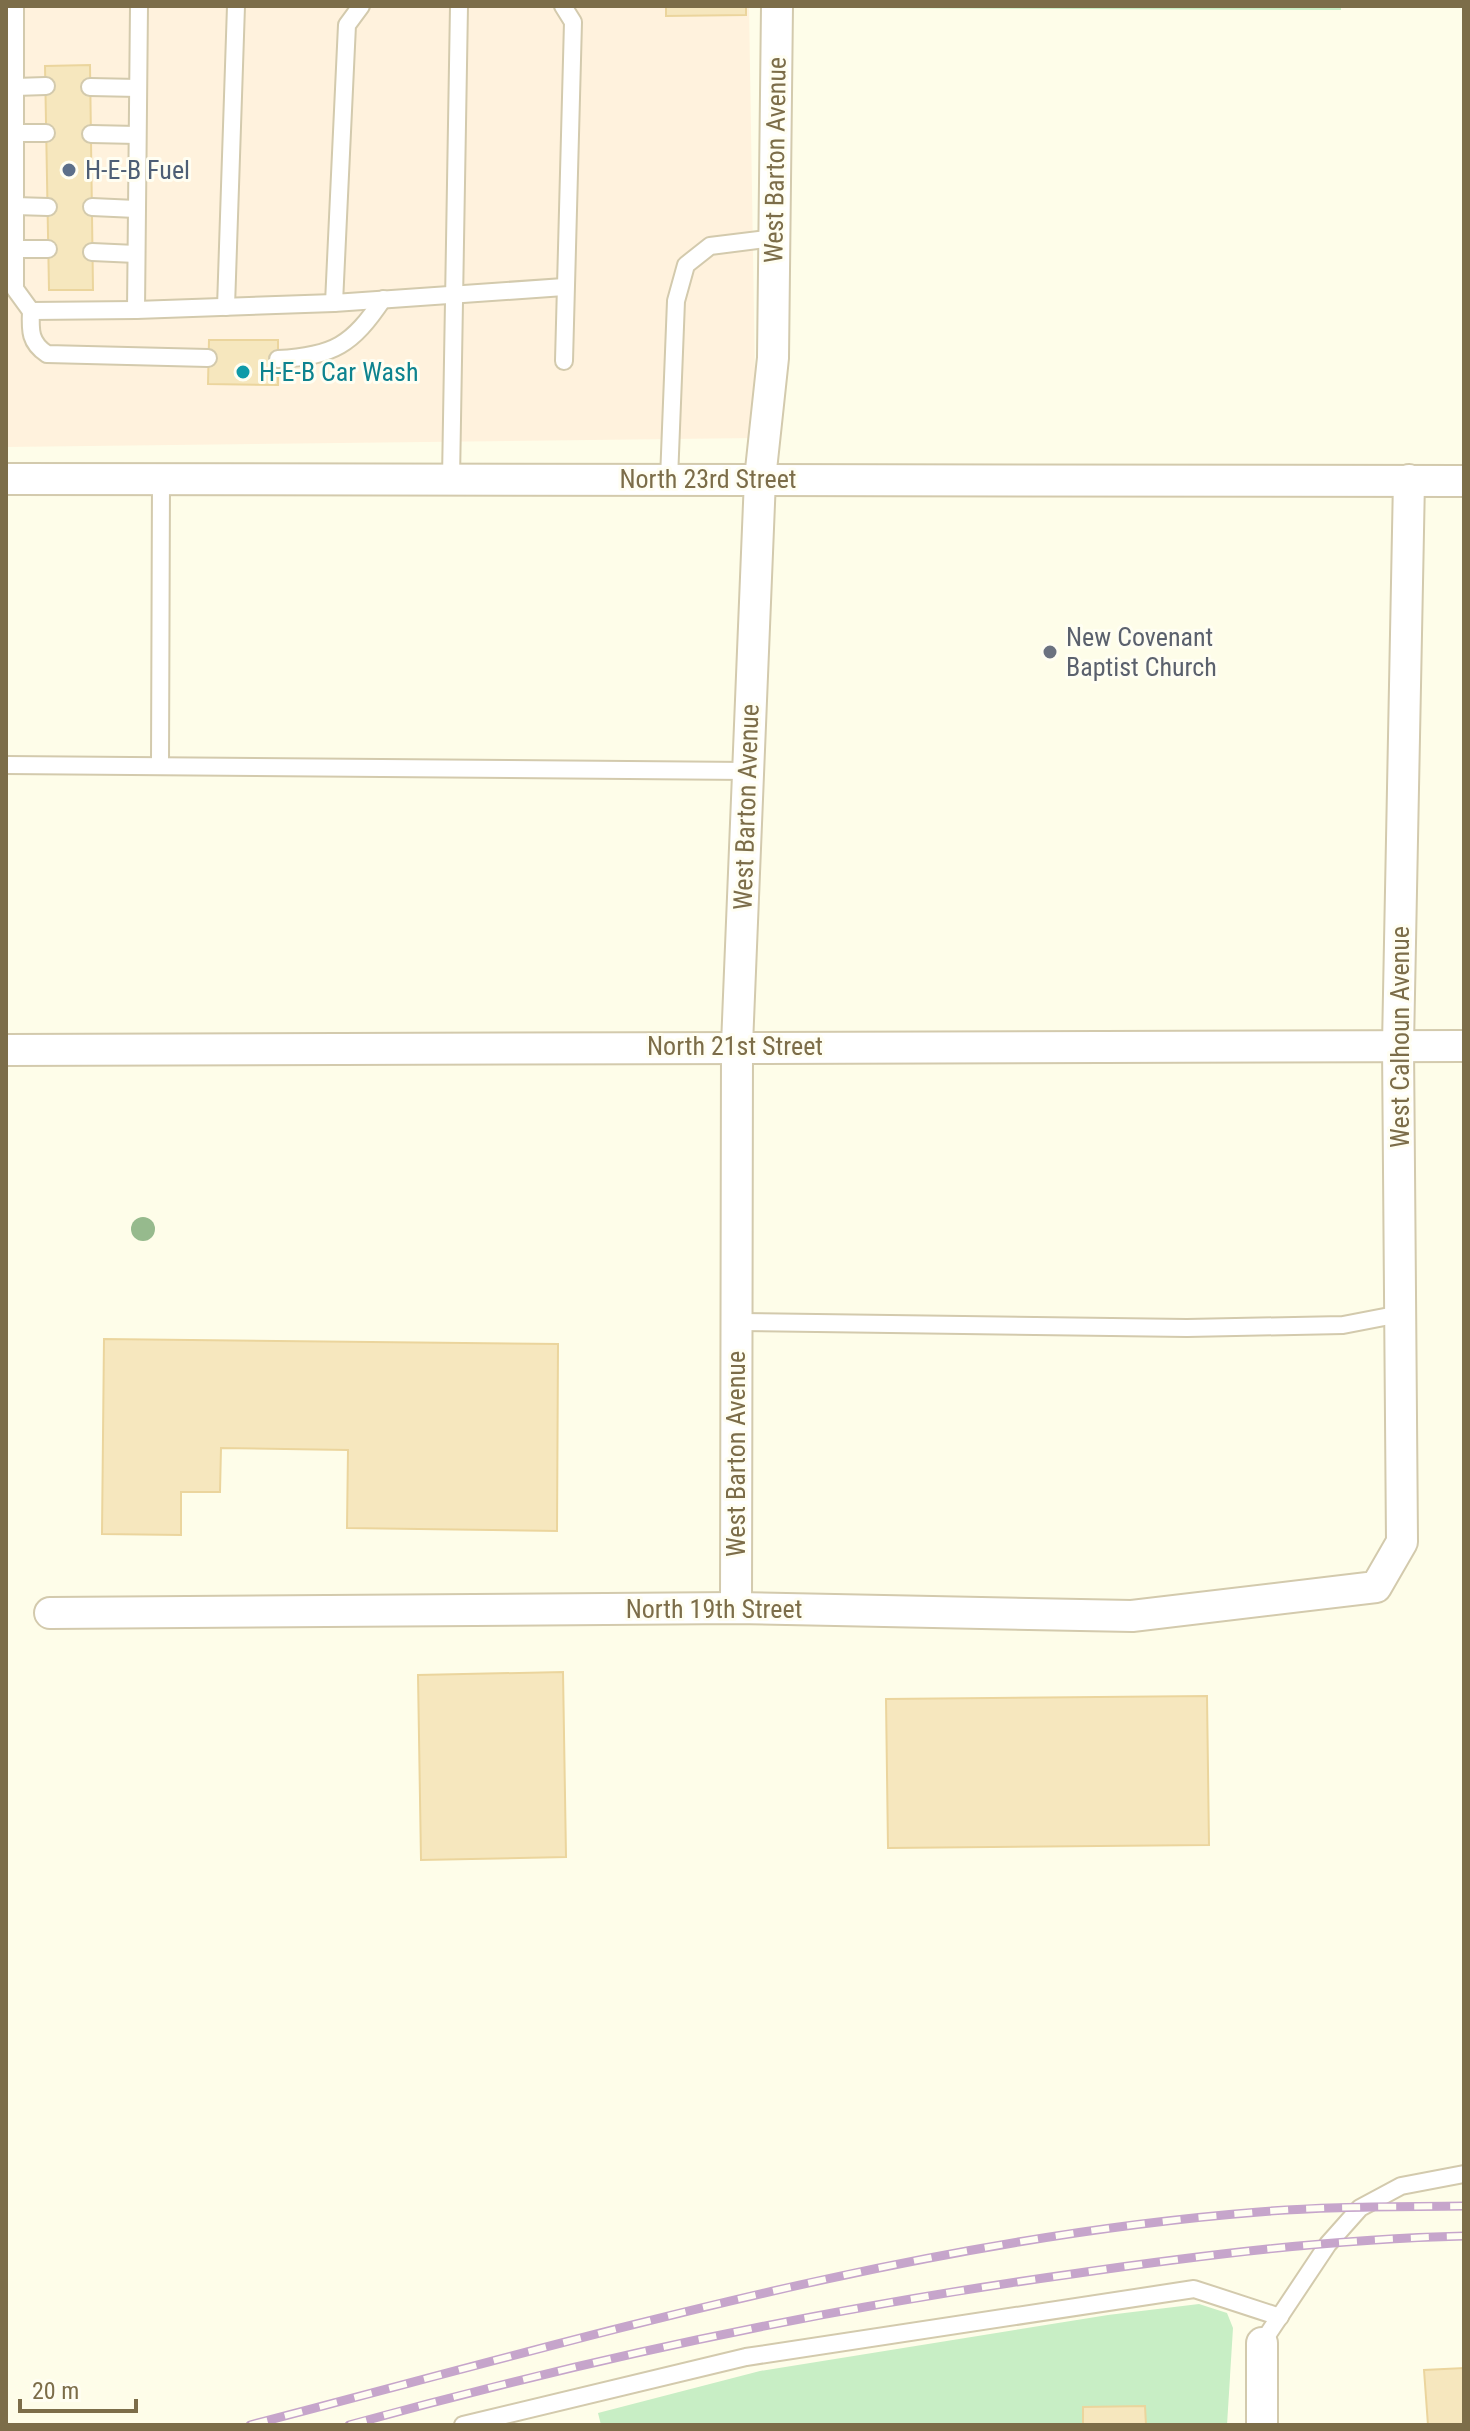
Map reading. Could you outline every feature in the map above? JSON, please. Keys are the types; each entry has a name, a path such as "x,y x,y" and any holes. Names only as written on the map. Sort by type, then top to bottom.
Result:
{"street":[{"name":"West Barton Avenue","path":"736,1608 737,1045 760,479 773,358 777,6"},
{"name":"North 23rd Street","path":"6,479 1464,481"},
{"name":"West Calhoun Avenue","path":"1376,1587 1402,1542 1398,1045 1409,480"},
{"name":"North 21st Street","path":"6,1050 737,1045 1464,1046"},
{"name":"North 19th Street","path":"50,1613 736,1608 1132,1616 1376,1587"},
{"path":"1262,2343 1262,2425"}],"lane":[{"path":"15,6 15,289 31,311 30,333 36,347 47,354 208,358"},
{"path":"136,310 139,6"},
{"path":"226,307 236,6"},
{"path":"334,303 347,25 361,6"},
{"path":"451,479 459,6"},
{"path":"563,6 573,22 564,361"},
{"path":"15,87 46,86"},
{"path":"90,87 138,88"},
{"path":"15,133 46,133"},
{"path":"91,134 137,135"},
{"path":"15,206 48,207"},
{"path":"92,207 136,209"},
{"path":"669,479 676,301 686,265 710,246 774,238"},
{"path":"15,249 48,249"},
{"path":"92,252 136,254"},
{"path":"31,311 334,303 456,292 564,287"},
{"path":"278,359 318,355 350,341 383,299"},
{"path":"160,766 161,479"},
{"path":"6,765 748,771"},
{"path":"736,1322 1187,1328 1343,1325 1400,1314"},
{"path":"1262,2343 1328,2244 1360,2208 1401,2186 1464,2174"},
{"path":"463,2425 746,2357 1194,2289 1280,2317"}],"shaded area":[{"path":"6,6 749,6 756,438 6,447"}],"green space":[{"path":"1341,6 1341,10 848,8"},
{"path":"1199,2304 1227,2313 1233,2328 1227,2425 601,2425 598,2413 760,2371 1108,2315"}],"building":[{"path":"666,6 746,6 746,15 666,16"},
{"name":"H-E-B Fuel","path":"90,65 93,290 49,290 45,66"},
{"name":"H-E-B Car Wash","path":"209,340 278,340 278,385 208,384"},
{"path":"104,1339 558,1344 557,1531 347,1528 348,1450 221,1448 220,1492 181,1492 181,1535 102,1534"},
{"path":"563,1672 566,1857 421,1860 418,1675"},
{"path":"1207,1696 1209,1845 888,1848 886,1699"},
{"path":"1464,2368 1464,2425 1428,2425 1424,2370"},
{"path":"1145,2406 1146,2425 1083,2425 1083,2407"}],"railway":[{"path":"250,2425 750,2296 1002,2245 1130,2225 1259,2212 1464,2206"},
{"path":"349,2425 618,2357 890,2303 1219,2254 1317,2244 1464,2236"}],"place":[{"name":"H-E-B Fuel","path":"69,170"},
{"name":"H-E-B Car Wash","path":"243,372"},
{"name":"New Covenant Baptist Church","path":"1050,652"}]}
